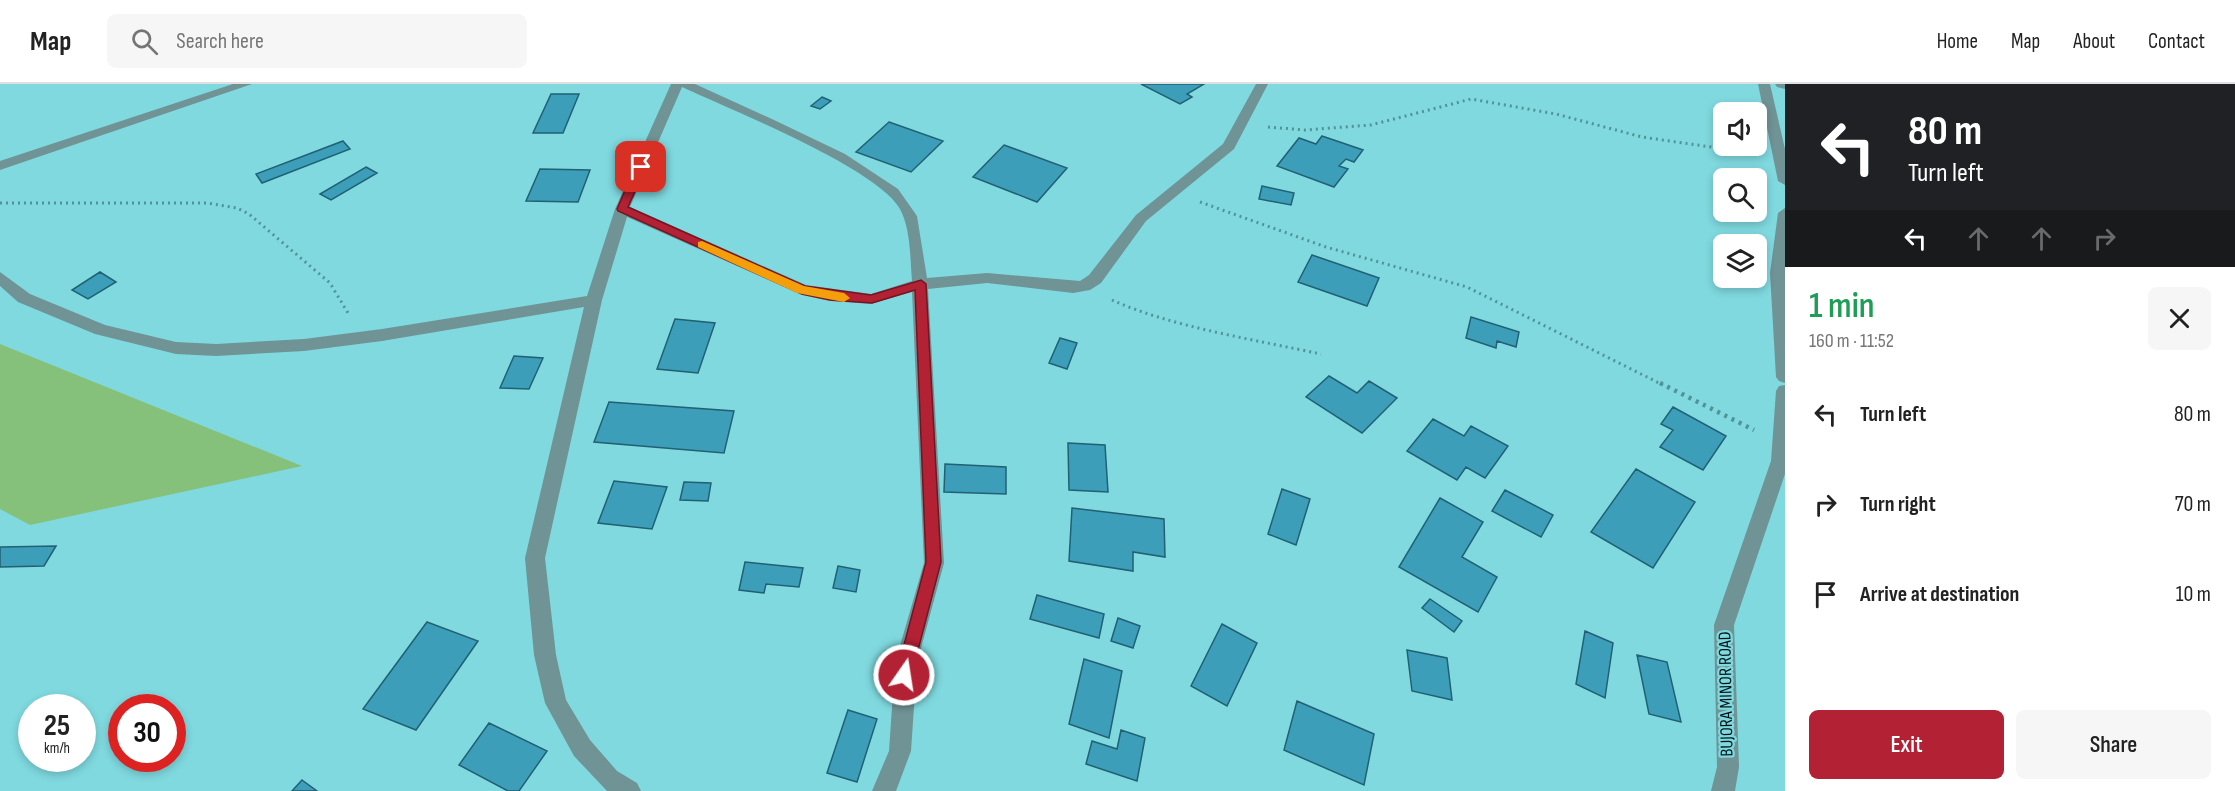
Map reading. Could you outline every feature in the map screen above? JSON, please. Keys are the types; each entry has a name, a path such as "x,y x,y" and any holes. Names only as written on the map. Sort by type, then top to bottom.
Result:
{"street":[{"path":"0,166 246,84"},
{"path":"629,791 609,779 582,748 556,703 545,655 535,558 594,300 622,209 677,84"},
{"path":"685,84 847,161 886,185 906,207 918,251 921,284 934,562 906,663 900,751 884,791"},
{"path":"622,209 802,290 830,296 872,299 921,284 987,278 1061,288 1084,286 1098,275 1134,225 1221,154 1262,84"},
{"path":"1764,84 1785,182"},
{"path":"1785,213 1778,273 1785,377"},
{"path":"0,277 24,298 101,330 176,348 247,350 362,338 594,300"},
{"name":"BUJORA MINOR ROAD","path":"1723,791 1728,766 1724,625 1782,455 1785,390"}],"path":[{"path":"1240,124 1293,130 1371,125 1471,99 1556,114 1600,128 1642,137 1780,157"},
{"path":"1174,193 1326,246 1488,296 1782,455"},
{"path":"0,203 186,202 237,208 249,214 330,284 362,338"},
{"path":"1084,286 1145,313 1239,338 1321,354"}],"green space":[{"path":"0,344 302,466 30,525 0,509"}],"building":[{"path":"1141,84 1204,84 1187,94 1192,97 1180,104"},
{"path":"551,94 579,94 563,133 533,133"},
{"path":"822,97 831,101 820,109 811,106"},
{"path":"889,122 943,141 911,172 856,152"},
{"path":"1322,136 1363,150 1354,162 1346,159 1339,166 1348,169 1334,187 1277,166 1299,138 1316,144"},
{"path":"343,141 350,149 262,183 256,174"},
{"path":"1004,145 1067,168 1037,202 973,177"},
{"path":"366,167 377,173 331,200 320,194"},
{"path":"540,169 590,170 578,202 526,201"},
{"path":"1262,186 1294,193 1291,205 1259,199"},
{"path":"1312,255 1379,278 1367,306 1298,282"},
{"path":"100,272 116,282 88,299 72,290"},
{"path":"1471,317 1519,332 1516,347 1497,341 1496,348 1466,338"},
{"path":"675,319 715,323 698,373 657,369"},
{"path":"1060,338 1077,343 1067,369 1049,363"},
{"path":"514,356 543,358 529,389 500,388"},
{"path":"1329,376 1357,393 1369,381 1397,398 1362,433 1306,397"},
{"path":"609,402 734,411 724,453 594,442"},
{"path":"1673,407 1726,436 1703,470 1660,447 1673,430 1661,424"},
{"path":"1433,419 1464,436 1471,426 1508,446 1485,478 1466,467 1457,480 1407,451"},
{"path":"1068,443 1105,445 1108,492 1069,490"},
{"path":"945,464 1006,467 1006,494 944,492"},
{"path":"1636,469 1695,502 1653,568 1591,532"},
{"path":"614,481 667,487 652,529 598,523"},
{"path":"684,482 711,483 708,501 680,500"},
{"path":"1282,489 1310,499 1296,545 1268,534"},
{"path":"1505,490 1553,515 1541,537 1492,511"},
{"path":"1440,498 1483,522 1462,557 1497,577 1478,612 1399,567"},
{"path":"1072,508 1164,519 1165,557 1133,552 1133,571 1069,561"},
{"path":"56,546 44,566 0,567 0,547"},
{"path":"745,562 803,568 799,587 766,584 764,593 739,590"},
{"path":"838,566 860,570 856,592 833,588"},
{"path":"1037,595 1104,614 1099,638 1030,619"},
{"path":"1430,599 1462,621 1454,632 1422,608"},
{"path":"1118,618 1140,626 1133,648 1111,641"},
{"path":"427,622 478,641 416,730 363,709"},
{"path":"1222,624 1257,643 1227,706 1191,686"},
{"path":"1585,631 1613,643 1605,698 1576,684"},
{"path":"1407,650 1447,658 1452,700 1412,691"},
{"path":"1637,655 1667,662 1681,722 1649,714"},
{"path":"1084,659 1122,671 1109,738 1069,724"},
{"path":"1297,701 1374,734 1364,785 1284,750"},
{"path":"848,710 877,719 857,782 827,773"},
{"path":"489,723 547,751 519,791 508,791 459,765"},
{"path":"1121,730 1145,738 1137,781 1086,764 1092,741 1117,749"},
{"path":"302,780 317,791 292,791"}],"slow traffic":[{"path":"702,245 802,290 844,298"}],"route":[{"path":"641,167 622,209 802,290 861,300 886,296 921,284 934,562 904,675"}]}
